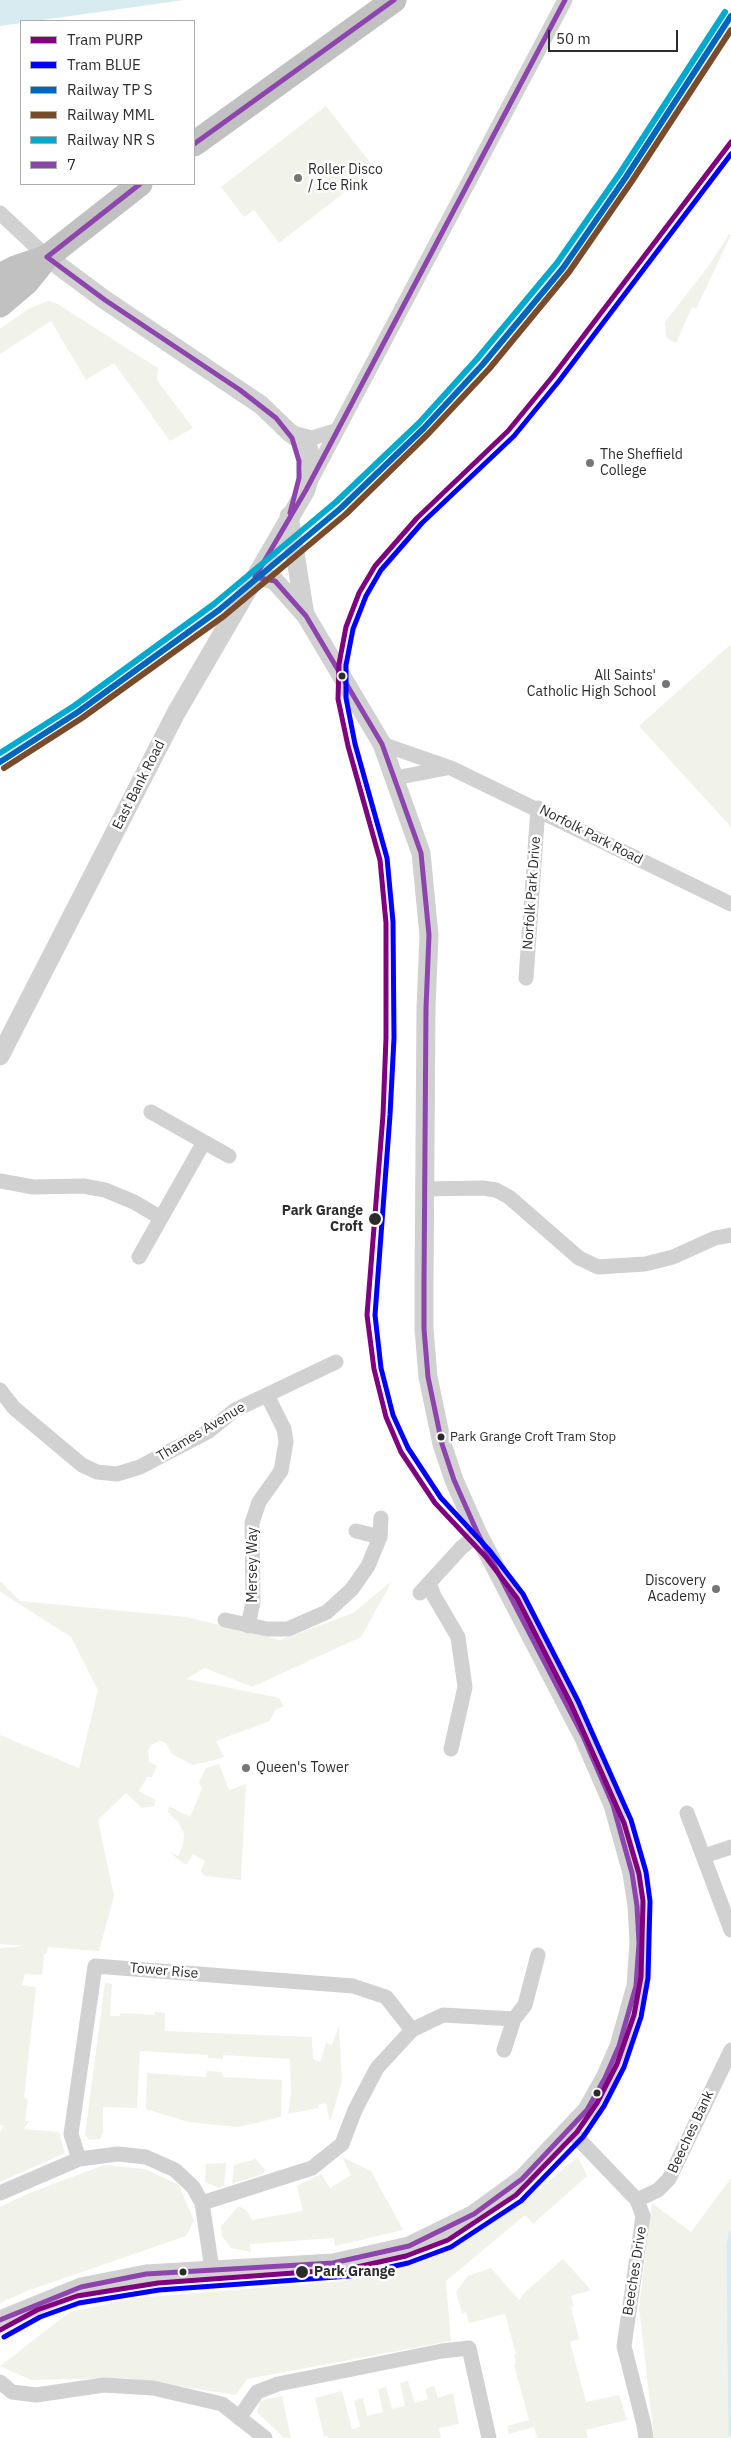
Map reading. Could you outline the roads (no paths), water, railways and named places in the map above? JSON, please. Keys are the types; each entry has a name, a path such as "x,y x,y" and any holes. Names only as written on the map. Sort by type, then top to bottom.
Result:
{"highway":[{"path":"195,143 394,0"},
{"path":"0,305 27,282 46,257 139,185"},
{"path":"0,276 15,268 46,257"}],"street":[{"path":"306,490 565,0"},
{"path":"0,213 46,257 105,300 262,405 289,432 312,438 336,432"},
{"name":"East Bank Road","path":"0,1056 176,713 306,490 312,469 309,450 303,442 289,432"},
{"name":"East Bank Road","path":"288,520 299,478 299,461 289,432"},
{"path":"288,520 306,616"},
{"path":"0,2320 81,2287 146,2274 333,2263 409,2246 474,2214 522,2178 570,2130 587,2110 605,2078 627,2019 636,1986 639,1942 636,1898 623,1838 603,1780 583,1736 478,1534 449,1466 442,1444 428,1377 424,1329 424,1189 429,935 421,854 382,744 306,616 275,581 255,577"},
{"name":"Norfolk Park Road","path":"382,744 451,768 538,808 731,904"},
{"path":"395,778 451,768"},
{"name":"Norfolk Park Drive","path":"526,978 538,808"},
{"path":"151,1112 229,1156"},
{"path":"139,1257 204,1142"},
{"path":"0,1181 33,1187 82,1186 105,1190 134,1202 161,1218"},
{"path":"424,1189 483,1188 496,1190 509,1198 579,1258 598,1267 645,1264 673,1256 715,1238 731,1235"},
{"name":"Thames Avenue","path":"0,1390 14,1408 82,1465 98,1472 117,1474 140,1467 209,1431 235,1410 336,1362"},
{"name":"Mersey Way","path":"248,1626 254,1602 252,1523 259,1502 281,1471 286,1442 284,1429 267,1395"},
{"path":"225,1620 267,1629 288,1629 327,1612 352,1589 368,1566 380,1537 381,1518"},
{"path":"356,1531 380,1537"},
{"path":"451,1749 465,1687 458,1637 434,1596 424,1588 461,1548 478,1534"},
{"path":"687,1813 731,1930"},
{"path":"704,1856 731,1847"},
{"path":"504,2050 514,2019 525,2005 538,1954"},
{"name":"Tower Rise","path":"79,2159 71,2134 95,1966 353,1986 386,1997 412,2030"},
{"path":"202,2203 312,2168 342,2144 355,2110 377,2068 412,2030 443,2014 514,2019"},
{"name":"Beeches Bank","path":"637,2200 658,2190 669,2179 731,2050"},
{"path":"570,2130 637,2200"},
{"path":"0,2193 79,2159 118,2154 146,2157 176,2170 192,2187 202,2203 212,2270"},
{"name":"Beeches Drive","path":"637,2200 643,2216 624,2346 646,2438"},
{"path":"239,2418 257,2392 278,2384 442,2351 469,2348 489,2438"},
{"path":"0,2382 12,2392 36,2395 104,2385 153,2388 222,2404 265,2438"}],"waterway":[{"path":"731,2234 729,2245 731,2434"}],"tram line":[{"name":"PURP","path":"0,2330 37,2310 77,2296 158,2283 348,2269 406,2256 448,2240 516,2195 577,2132 597,2103 617,2064 634,2015 641,1977 643,1901 639,1874 624,1823 571,1704 517,1598 485,1556 435,1503 401,1452 386,1417 374,1369 367,1315 383,1115 386,1038 386,923 380,860 348,746 338,699 339,664 346,627 359,593 375,566 417,518 508,431 553,376 731,142"},
{"name":"BLUE","path":"4,2337 40,2317 79,2303 159,2290 350,2276 408,2263 451,2247 521,2201 583,2137 604,2106 624,2067 641,2017 648,1978 650,1901 646,1872 631,1820 578,1701 523,1594 490,1551 441,1498 408,1448 393,1415 381,1368 375,1315 394,1038 393,922 387,858 355,744 346,698 346,665 353,629 366,596 381,570 422,523 514,436 559,381 731,154"}],"rail line":[{"name":"MML","path":"4,768 82,718 224,616 346,514 429,433 489,369 569,272 632,181 731,30"}],"place":[{"name":"Roller Disco / Ice Rink","path":"298,178"},
{"name":"The Sheffield College","path":"590,463"},
{"name":"All Saints' Catholic High School","path":"666,684"},
{"name":"Park Grange Croft","path":"375,1219"},
{"name":"Park Grange Croft Tram Stop","path":"441,1437"},
{"name":"Discovery Academy","path":"716,1589"},
{"name":"Queen's Tower","path":"246,1768"},
{"name":"Park Grange","path":"302,2272"}]}
